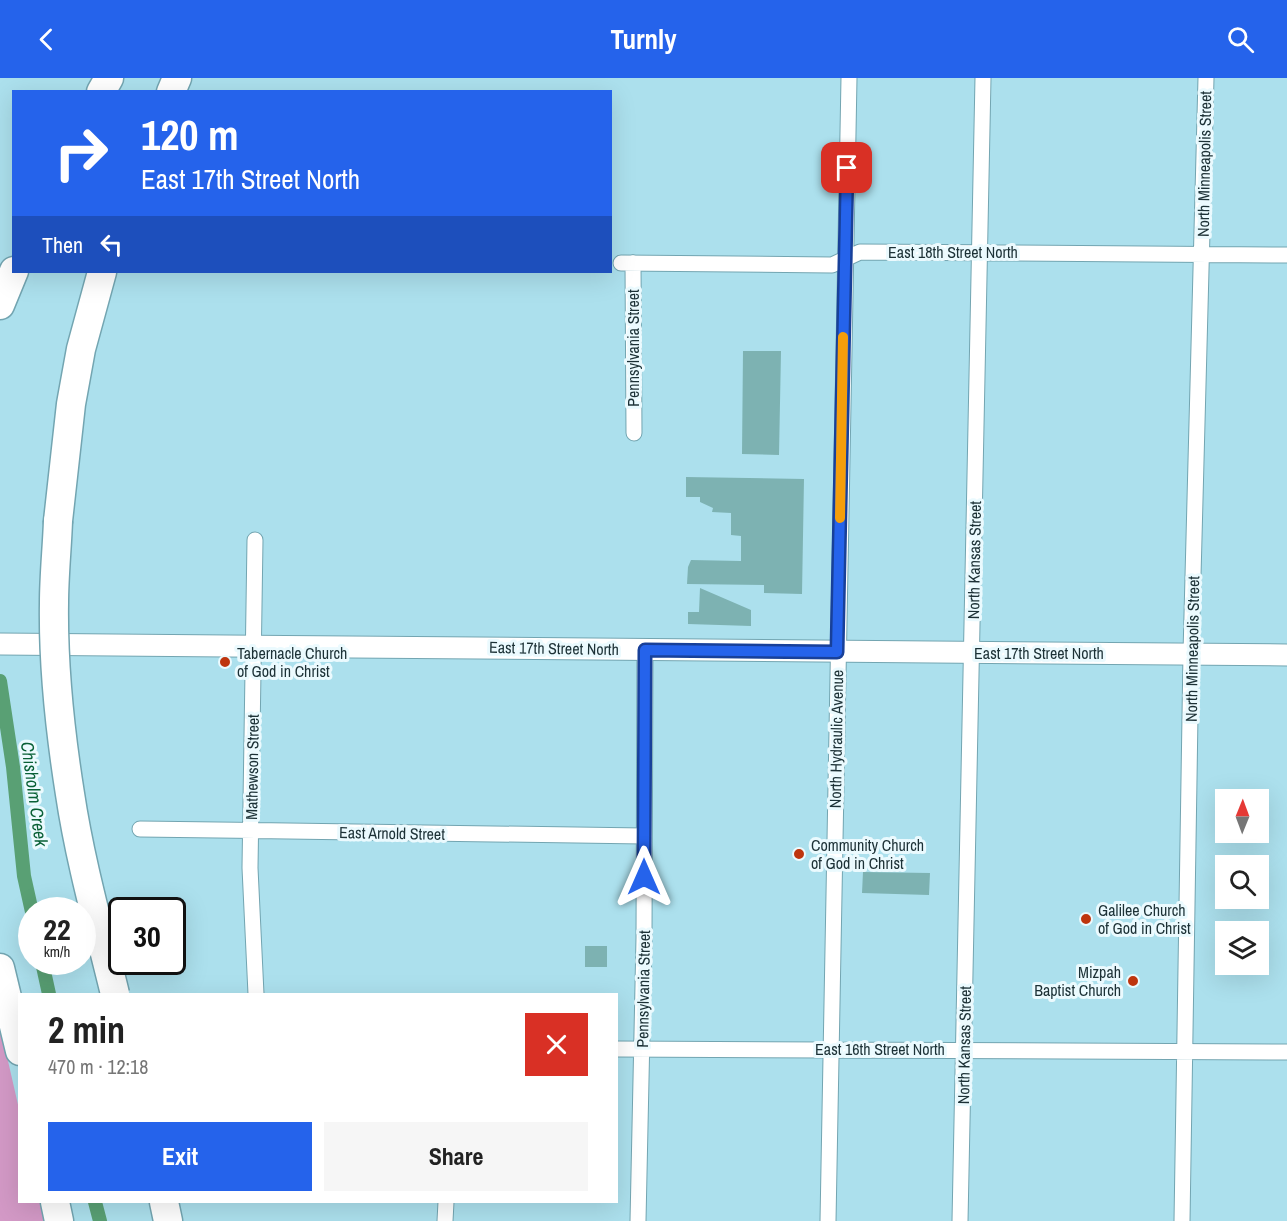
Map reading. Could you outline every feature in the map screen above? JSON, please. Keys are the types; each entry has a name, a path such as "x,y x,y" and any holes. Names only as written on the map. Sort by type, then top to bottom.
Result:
{"highway":[{"path":"102,273 81,349 71,404 58,521 54,604 56,666 62,733 76,826 115,993"},
{"path":"0,968 18,1043"},
{"path":"54,1203 59,1221"},
{"path":"164,1203 168,1221"}],"street":[{"name":"North Hydraulic Avenue","path":"828,1221 849,78"},
{"name":"North Kansas Street","path":"960,1221 984,78"},
{"name":"North Minneapolis Street","path":"1182,1221 1191,653 1206,78"},
{"name":"East 18th Street North","path":"627,263 832,265 860,252 1287,255"},
{"name":"Pennsylvania Street","path":"627,263 634,433"},
{"name":"Mathewson Street","path":"255,540 250,868 256,993"},
{"name":"East 17th Street North","path":"0,644 1287,655"},
{"name":"Pennsylvania Street","path":"638,1221 645,650"},
{"name":"East Arnold Street","path":"140,829 644,836"},
{"name":"East 16th Street North","path":"618,1049 1287,1052"},
{"path":"445,1221 446,1203"}],"shaded area":[{"path":"0,1026 18,1105 18,1203 41,1203 45,1221 0,1221"}],"building":[{"path":"743,351 781,351 779,455 742,454"},
{"path":"686,477 804,479 802,594 764,593 764,585 687,584 688,567 691,560 741,561 741,536 731,535 731,513 712,512 713,508 700,502 700,497 686,497"},
{"path":"700,588 751,610 751,626 688,624 688,612 699,612"},
{"path":"863,872 930,873 929,895 862,893"},
{"path":"585,946 607,946 607,967 585,967"}],"waterway":[{"name":"Chisholm Creek","path":"0,681 13,767 24,876 29,897"},
{"name":"Chisholm Creek","path":"45,975 49,993"},
{"name":"Chisholm Creek","path":"95,1203 100,1221"}],"slow traffic":[{"path":"840,518 843,337"}],"place":[{"name":"Tabernacle Church of God in Christ","path":"225,662"},
{"name":"Community Church of God in Christ","path":"799,854"},
{"name":"Galilee Church of God in Christ","path":"1086,919"},
{"name":"Mizpah Baptist Church","path":"1133,981"}],"route":[{"path":"644,877 645,650 837,652 847,168"}]}
